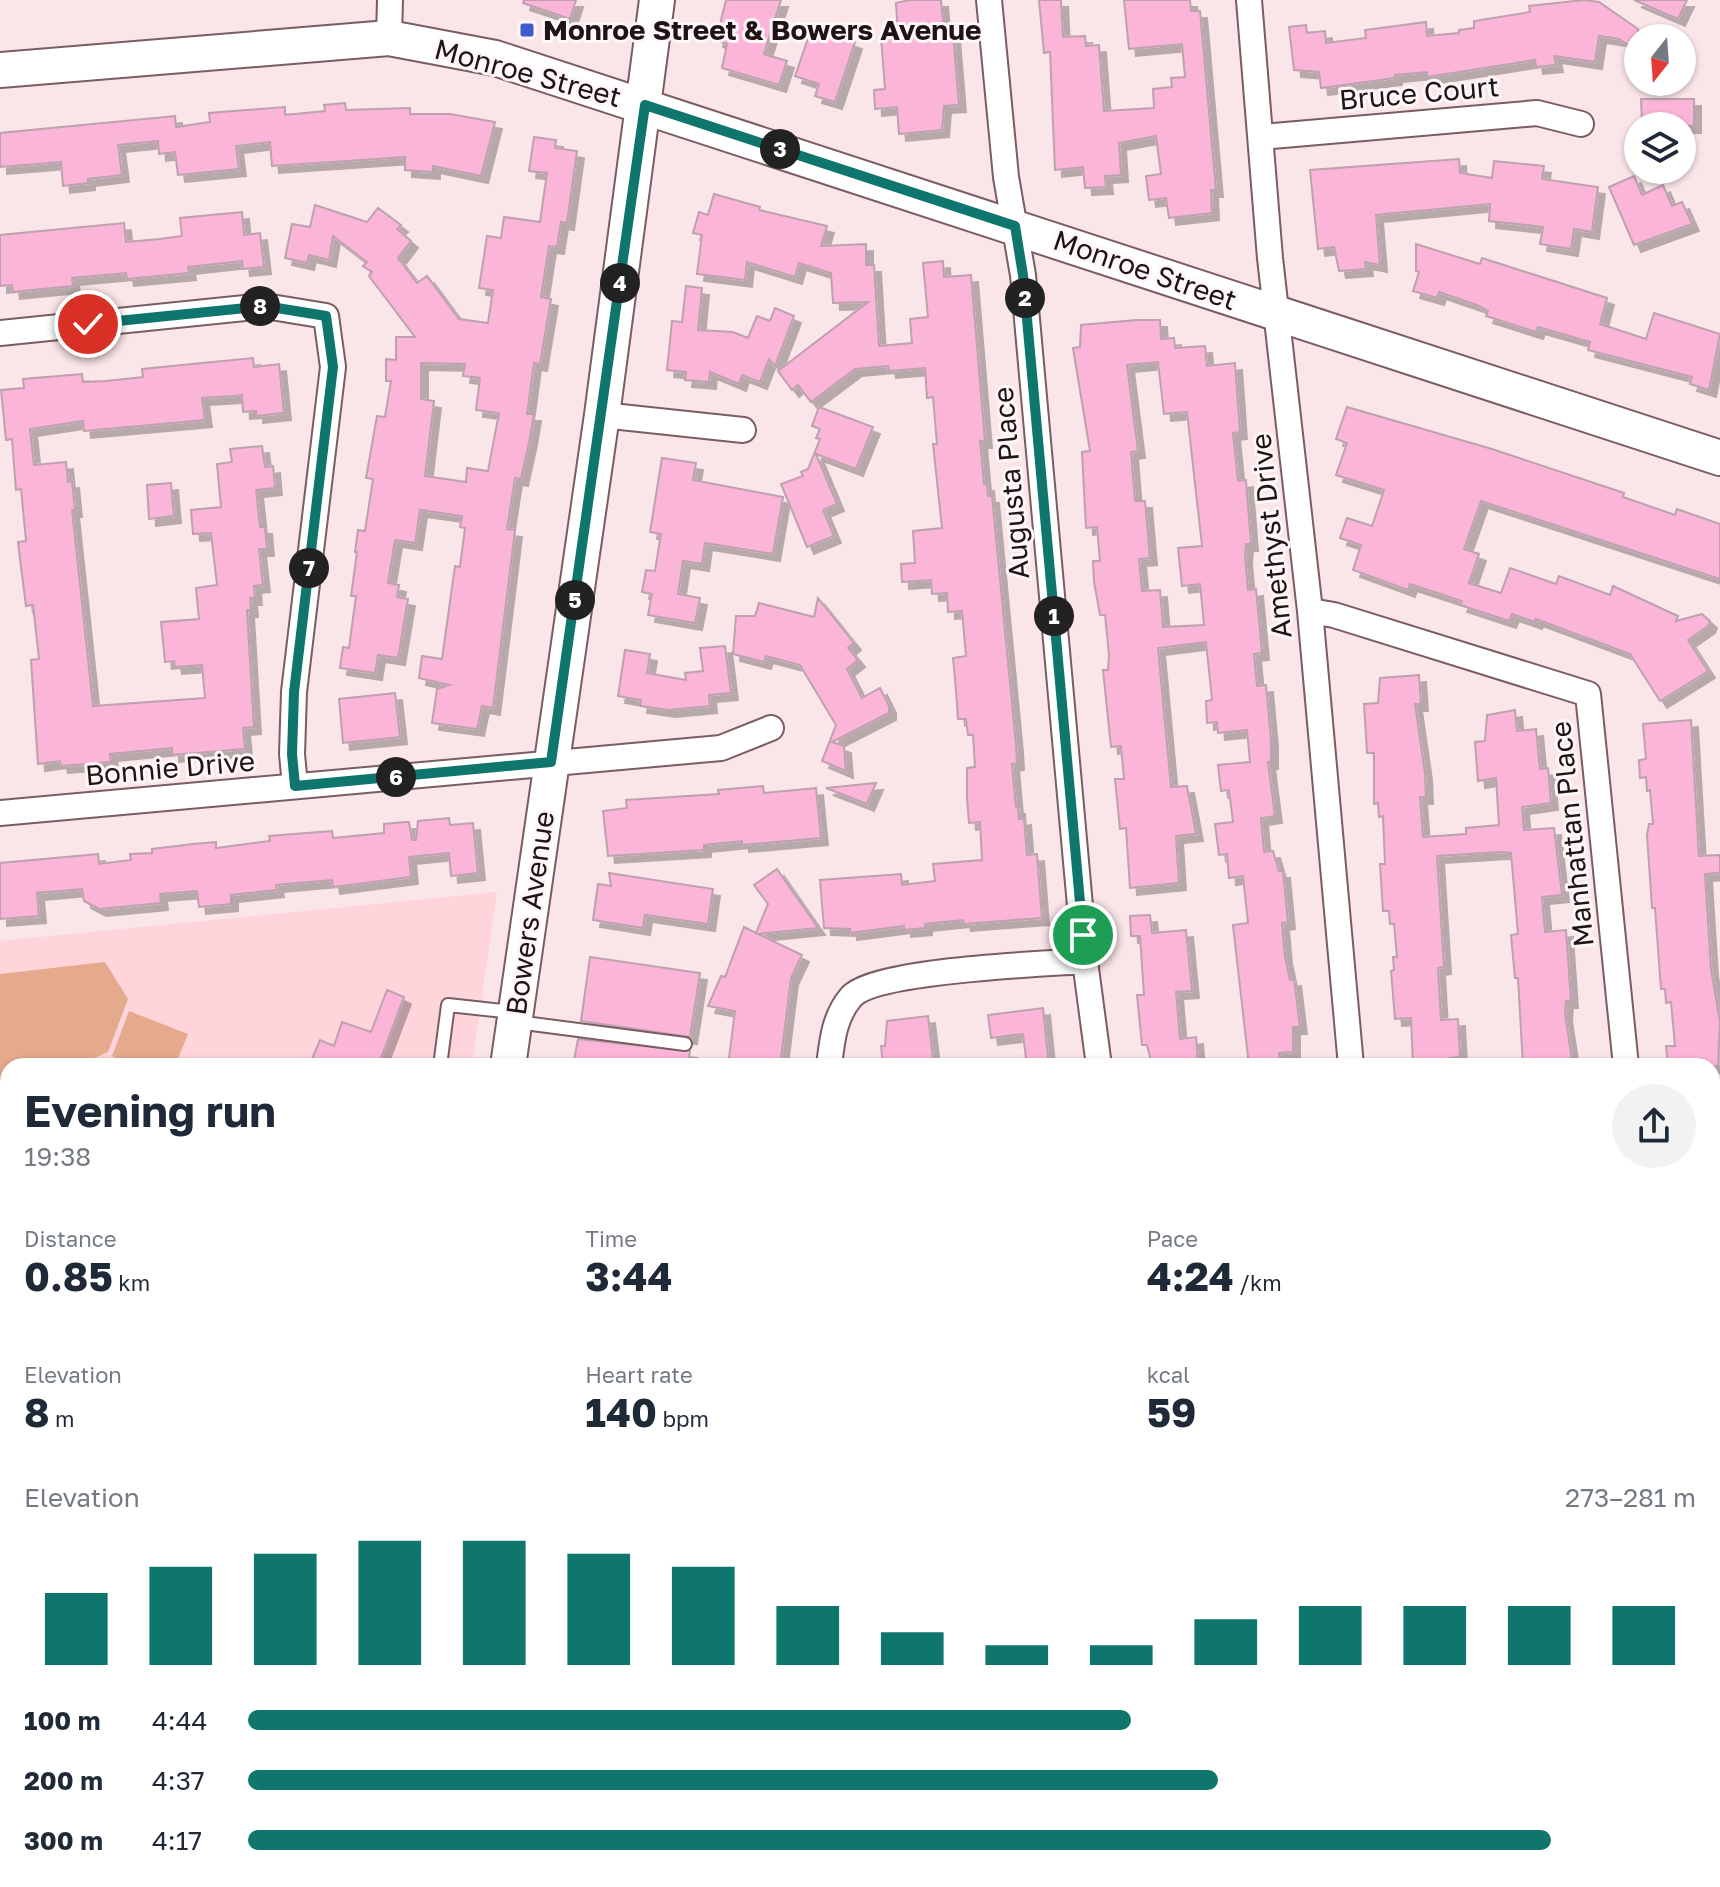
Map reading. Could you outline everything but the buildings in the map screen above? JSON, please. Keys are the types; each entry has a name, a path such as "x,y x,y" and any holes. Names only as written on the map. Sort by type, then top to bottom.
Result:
{"main road":[{"name":"Bowers Avenue","path":"509,1058 602,415 657,0"},
{"name":"Monroe Street","path":"0,70 389,38 495,58 1720,458"}],"street":[{"path":"389,38 390,0"},
{"name":"Augusta Place","path":"989,0 1006,177 1024,290 1085,961 1098,1058"},
{"name":"Amethyst Drive","path":"1249,0 1277,314 1310,611 1350,1058"},
{"name":"Bruce Court","path":"1262,137 1537,113 1581,124"},
{"path":"0,333 265,306 326,316 333,367 294,692 292,754 295,786"},
{"path":"602,415 743,430"},
{"name":"Manhattan Place","path":"1310,611 1334,615 1588,694 1625,1058"},
{"name":"Bonnie Drive","path":"0,811 721,748 771,728"},
{"path":"830,1058 834,1026 852,995 888,979 1085,961"}],"lane":[{"path":"441,1058 448,1005 685,1044"}],"shaded area":[{"path":"497,892 473,1058 0,1058 0,941"},
{"path":"105,962 128,999 108,1052 95,1058 0,1058 0,974"},
{"path":"129,1011 188,1034 178,1058 112,1056"}],"place":[{"name":"Monroe Street & Bowers Avenue","path":"527,30"}],"route":[{"path":"88,324 265,306 326,316 333,367 294,692 292,754 295,786 501,768 551,762 645,105 1015,226 1023,275 1083,935"}]}
